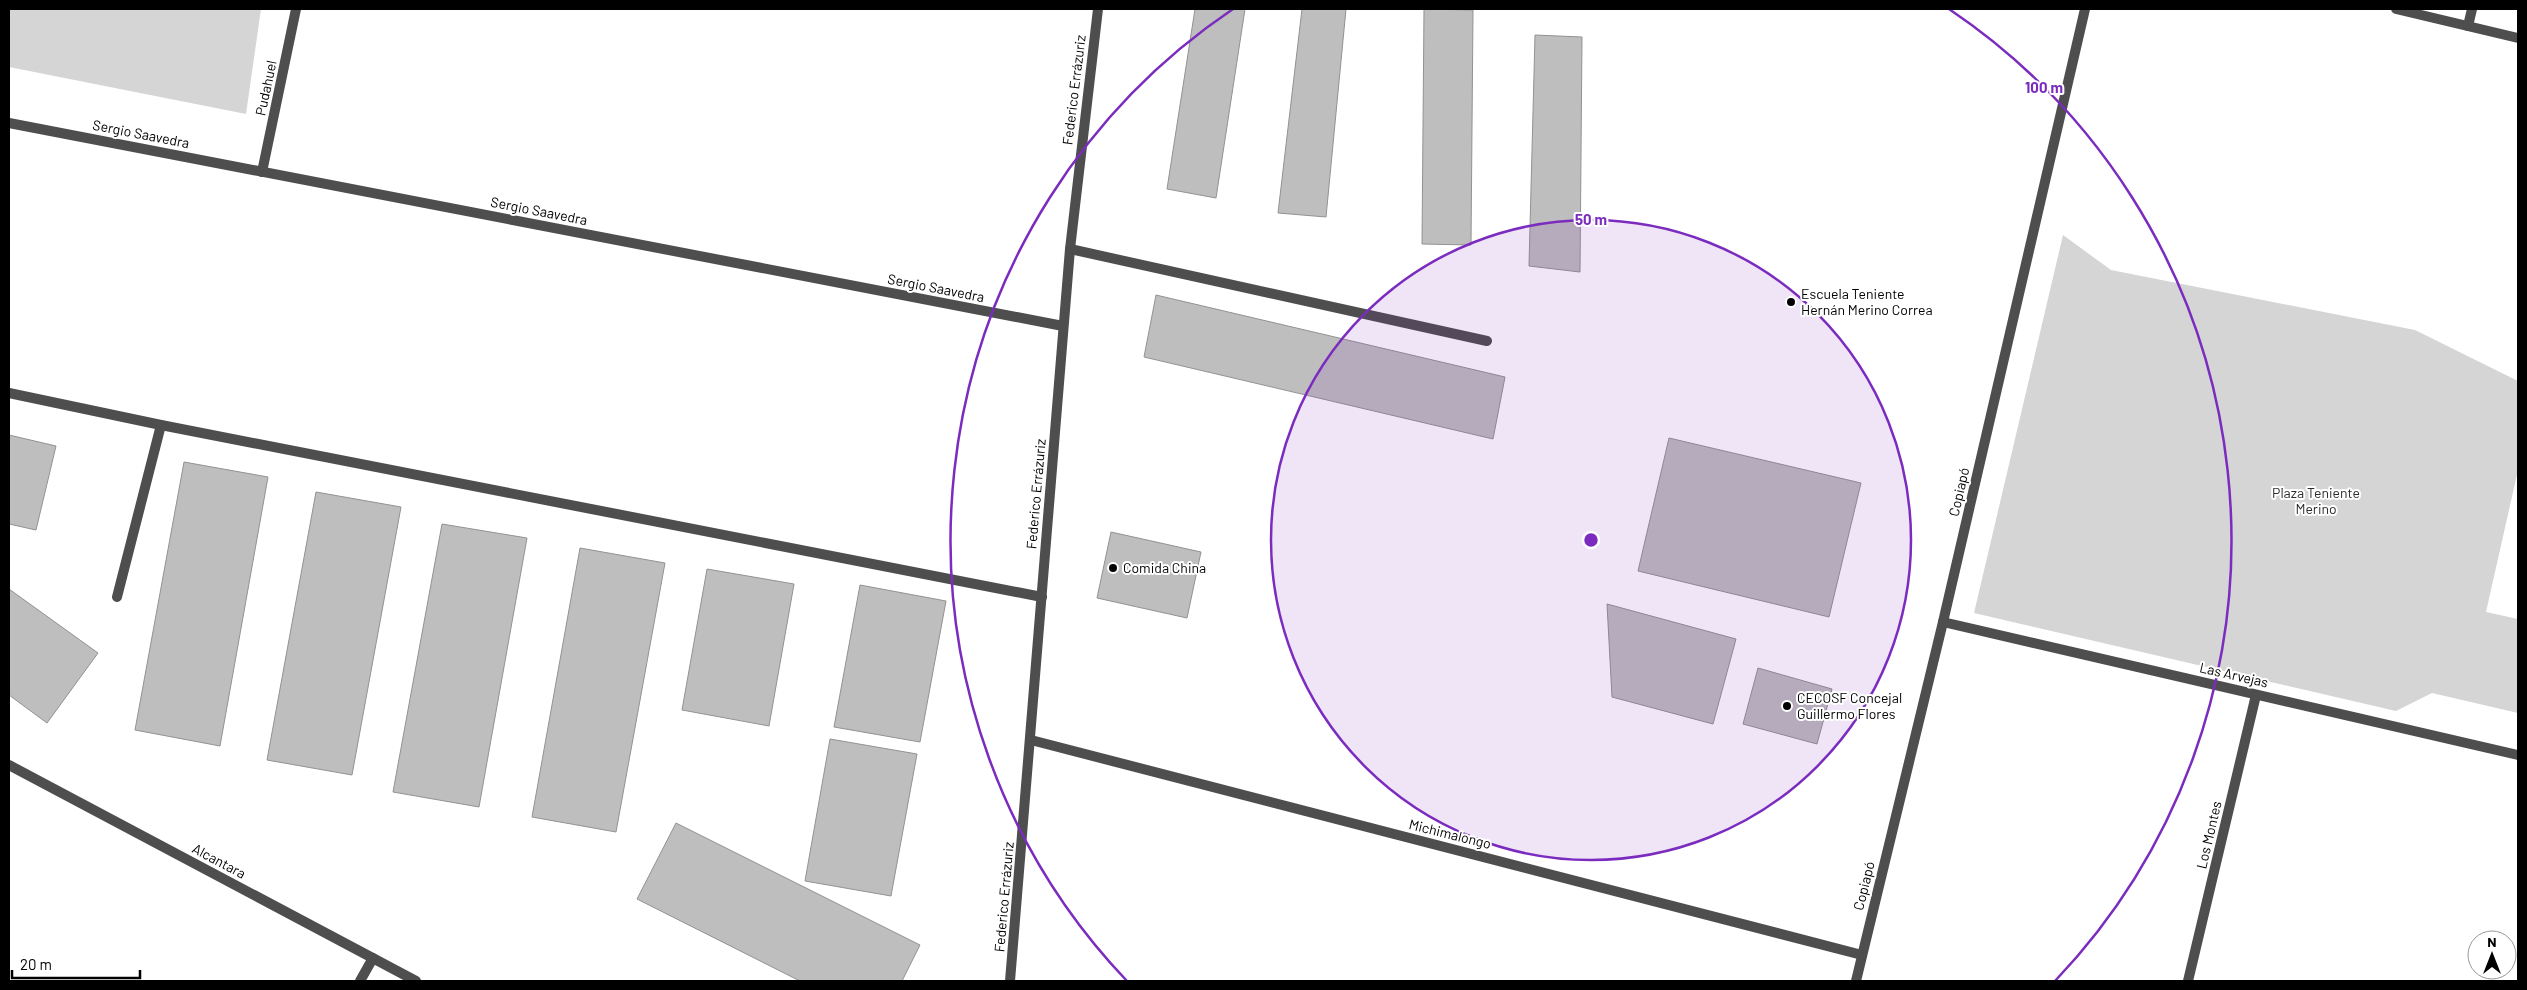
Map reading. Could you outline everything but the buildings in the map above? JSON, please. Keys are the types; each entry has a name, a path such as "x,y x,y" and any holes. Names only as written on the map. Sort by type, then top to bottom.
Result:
{"street":[{"name":"Pudahuel","path":"262,172 296,9"},
{"name":"Federico Errázuriz","path":"1010,981 1063,326 1098,9"},
{"name":"Copiapó","path":"1856,981 1943,622 2085,9"},
{"path":"2396,9 2518,38"},
{"path":"2468,26 2472,9"},
{"name":"Sergio Saavedra","path":"9,123 1063,326"},
{"path":"1070,249 1487,341"},
{"path":"9,393 161,425 1042,597"},
{"path":"116,597 161,425"},
{"name":"Las Arvejas","path":"1943,622 2518,755"},
{"name":"Los Montes","path":"2188,981 2256,695"},
{"name":"Michimalongo","path":"1030,740 1862,955"},
{"name":"Alcantara","path":"9,765 416,981"},
{"path":"360,981 373,958"}],"green space":[{"path":"9,9 261,9 246,114 9,67"},
{"name":"Plaza Teniente Merino","path":"2063,235 2111,270 2415,330 2518,381 2518,470 2486,612 2518,619 2518,713 2432,693 2396,711 1974,613"}],"place":[{"name":"Escuela Teniente Hernán Merino Correa","path":"1791,302"},
{"name":"Comida China","path":"1113,568"},
{"name":"CECOSF Concejal Guillermo Flores","path":"1787,706"}]}
